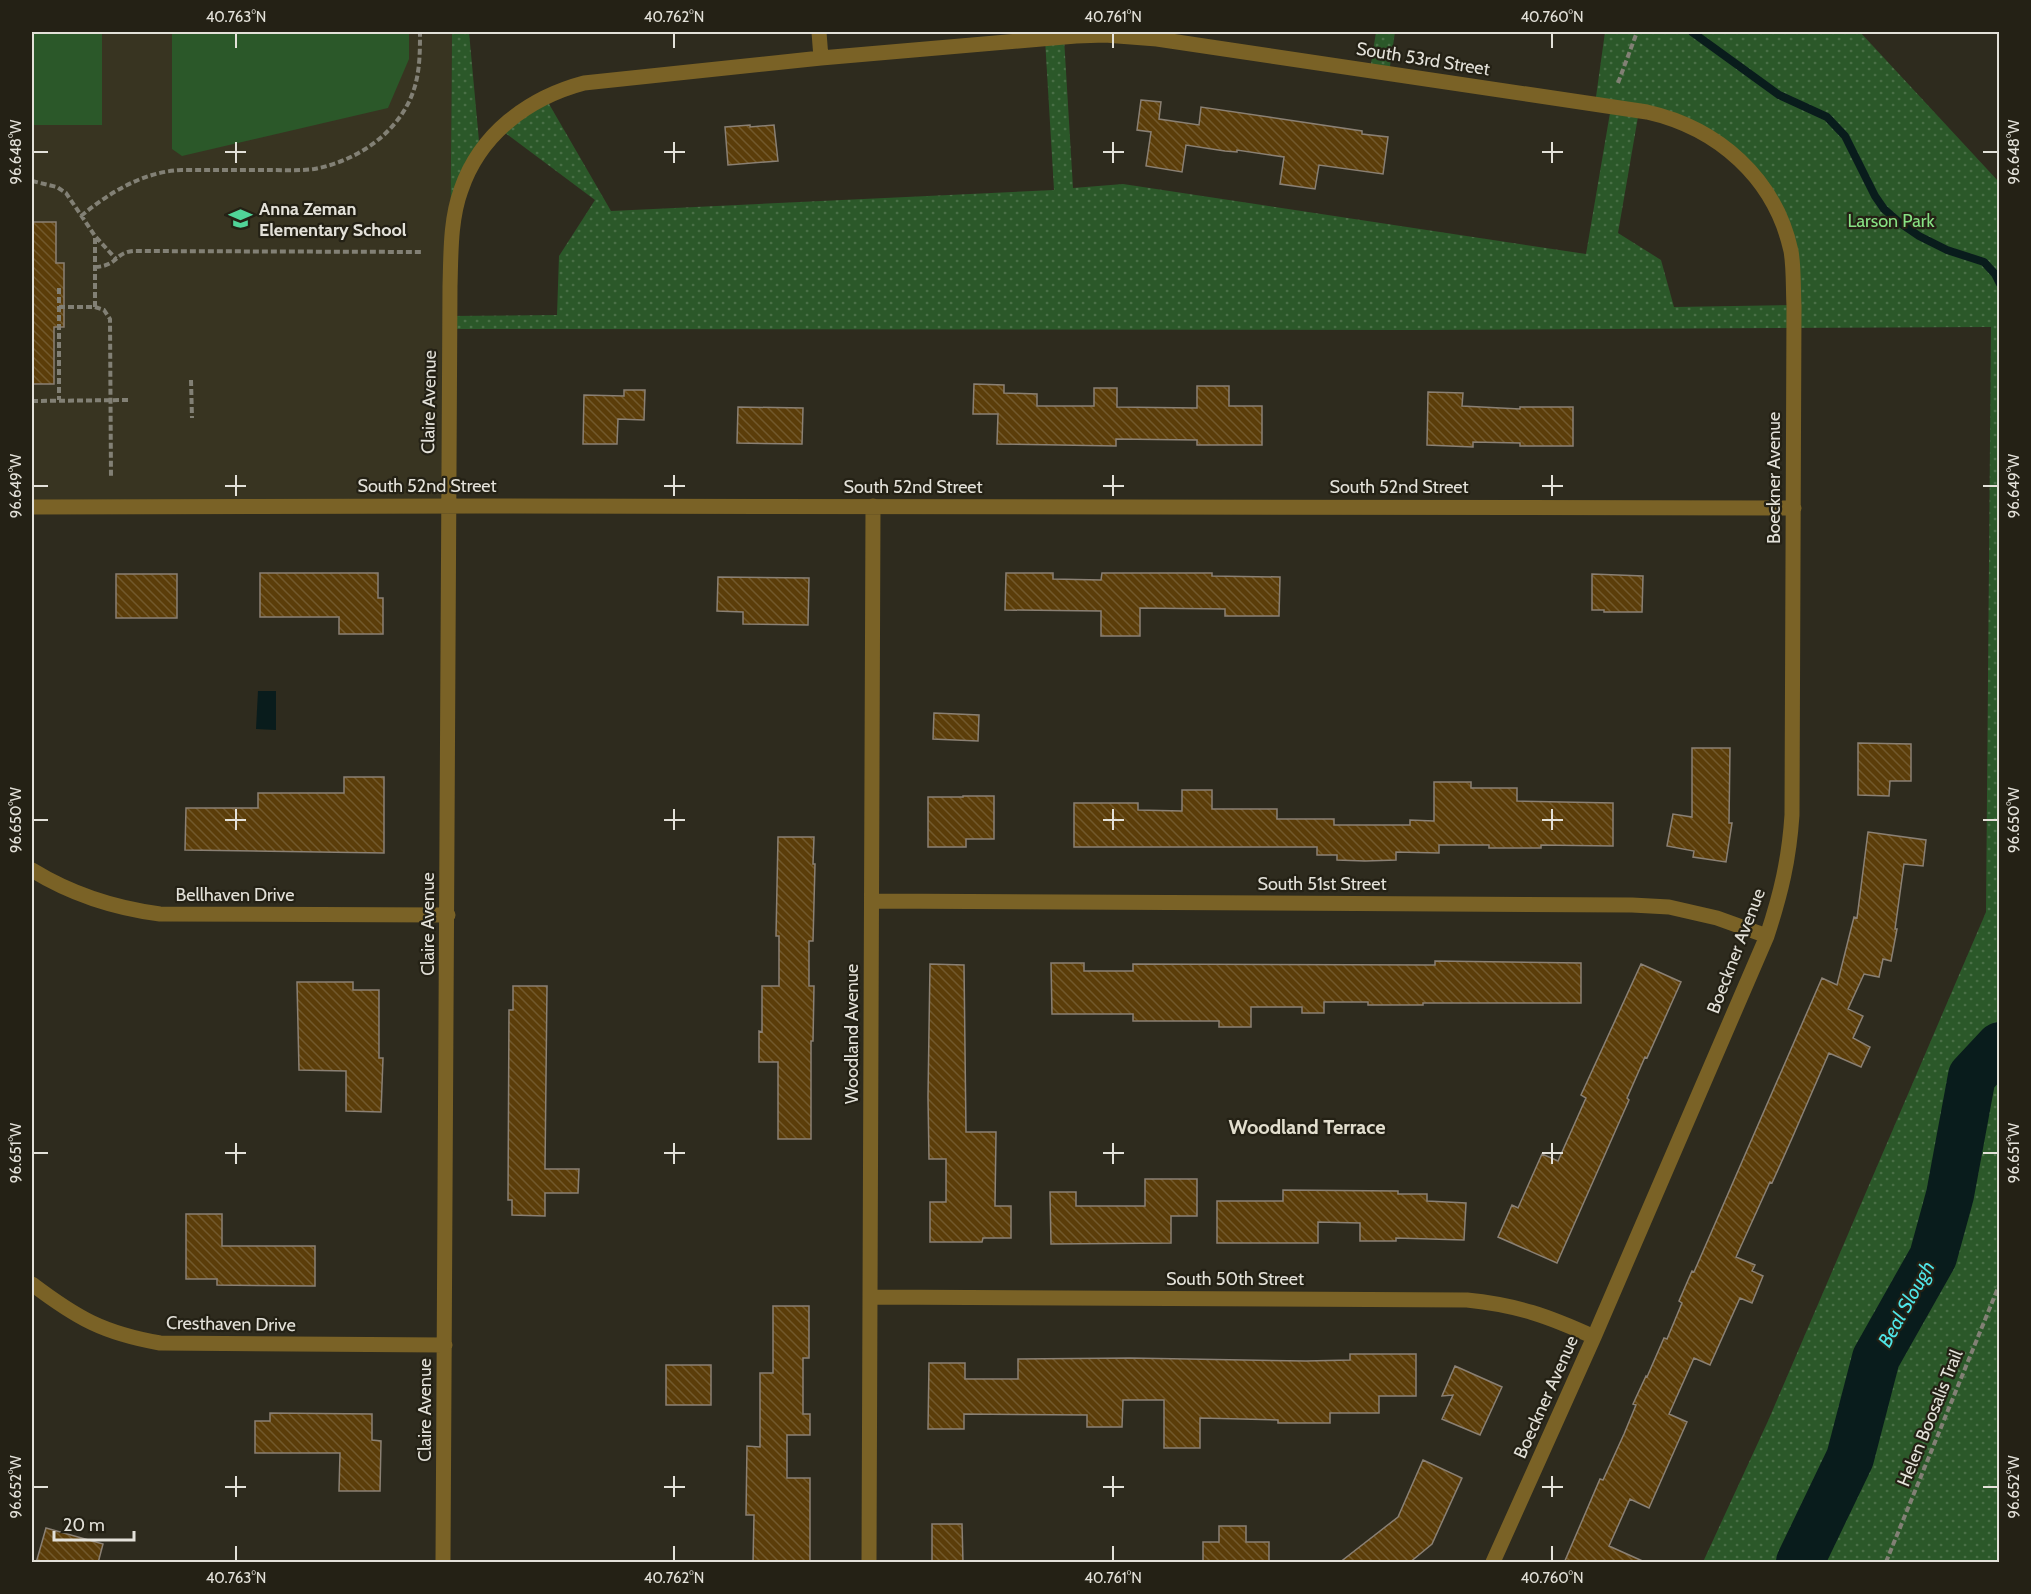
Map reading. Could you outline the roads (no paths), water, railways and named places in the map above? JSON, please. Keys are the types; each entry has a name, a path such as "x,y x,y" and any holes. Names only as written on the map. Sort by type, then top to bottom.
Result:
{"street":[{"path":"819,32 821,58"},
{"name":"South 53rd Street","path":"450,286 455,217 460,192 471,165 492,136 526,108 558,91 591,81 821,58 1076,36 1130,36 1664,116 1686,123 1722,145 1747,167 1766,192 1783,225 1790,250 1794,306"},
{"name":"Claire Avenue","path":"443,1563 450,286"},
{"name":"Boeckner Avenue","path":"1493,1563 1594,1337 1767,936 1780,897 1790,851 1792,803 1794,306"},
{"name":"Woodland Avenue","path":"869,1563 873,506"},
{"name":"South 52nd Street","path":"32,507 1794,508"},
{"name":"Bellhaven Drive","path":"32,870 56,884 97,900 160,914 448,915"},
{"name":"South 51st Street","path":"872,901 1632,905 1679,909 1717,918 1767,936"},
{"name":"Cresthaven Drive","path":"32,1284 67,1310 99,1327 129,1338 160,1343 445,1345"},
{"name":"South 50th Street","path":"870,1297 1467,1300 1499,1303 1537,1313 1594,1337"}],"waterway":[{"path":"1692,32 1779,95 1827,117 1845,136 1875,196 1884,209 1919,236 1947,250 1984,262 1995,274 2000,284"},
{"name":"Beal Slough","path":"1800,1562 1850,1458 1876,1358 1933,1257 1950,1195 1972,1076 2000,1046"}],"place":[{"name":"Anna Zeman Elementary School","path":"241,219"}],"district":[{"name":"Woodland Terrace","path":"1307,1127"}],"park label":[{"name":"Larson Park","path":"1891,221"}]}
